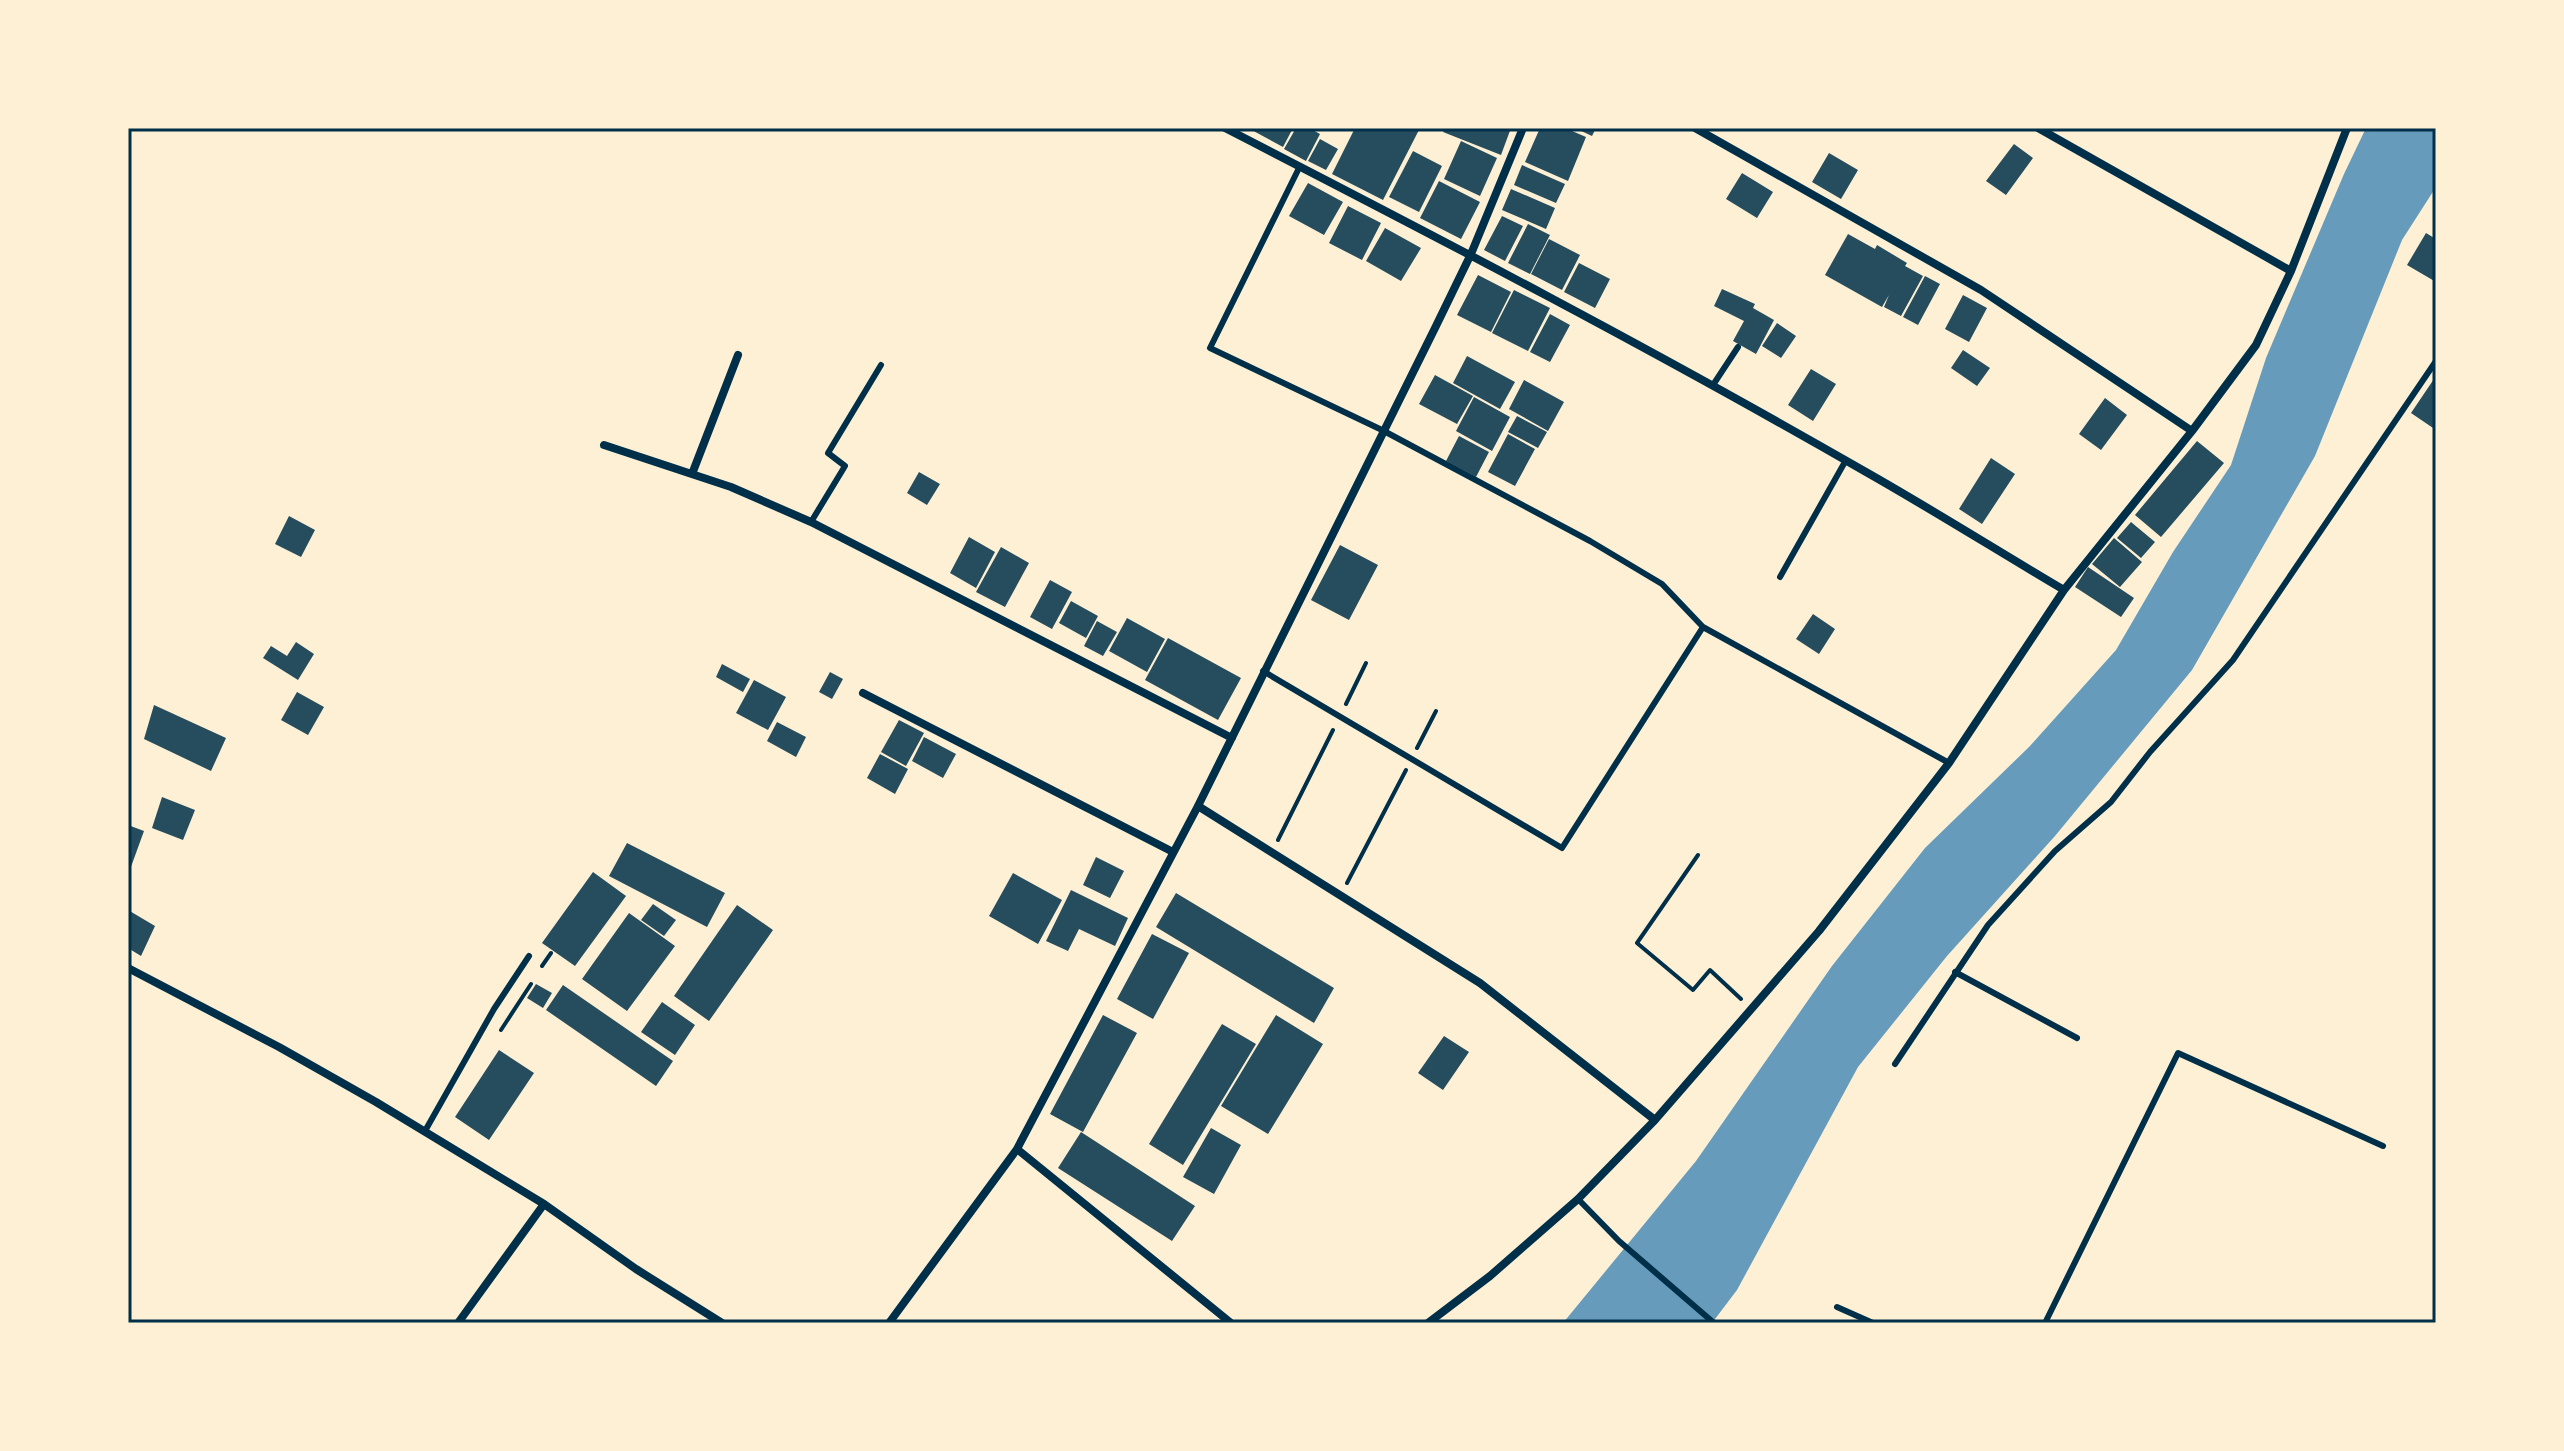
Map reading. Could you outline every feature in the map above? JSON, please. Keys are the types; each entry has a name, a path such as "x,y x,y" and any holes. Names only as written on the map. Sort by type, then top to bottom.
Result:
{"street":[{"path":"1225,128 1471,254 1713,385 2064,590"},
{"path":"889,1323 1017,1149 1232,738 1471,254 1523,128"},
{"path":"1695,128 1981,290 2192,431"},
{"path":"2038,128 2291,271"},
{"path":"1428,1323 1490,1276 1578,1199 1655,1120 1819,931 1949,763 2064,590 2192,431 2256,345 2291,271 2347,128"},
{"path":"692,474 738,355"},
{"path":"604,445 731,487 811,522 1232,738"},
{"path":"863,693 1173,852"},
{"path":"1198,806 1480,983 1655,1120"},
{"path":"128,968 279,1047 425,1131 544,1204 716,1322"},
{"path":"1017,1149 1231,1323"},
{"path":"458,1323 544,1204"}],"lane":[{"path":"1300,166 1210,348 1382,430 1590,541 1662,584 1703,627 1949,763"},
{"path":"1713,385 1738,347"},
{"path":"1895,1064 1988,925 2055,851 2111,802 2150,752 2233,660 2436,361"},
{"path":"811,522 845,466 828,453 881,365"},
{"path":"1780,577 1846,460"},
{"path":"1263,671 1562,848 1703,627"},
{"path":"425,1131 494,1009 529,956"},
{"path":"1955,972 2077,1038"},
{"path":"2045,1323 2178,1053 2383,1146"},
{"path":"1578,1199 1619,1241 1714,1323"},
{"path":"1837,1307 1873,1323"}],"path":[{"path":"1272,852 1366,663"},
{"path":"1340,895 1436,711"},
{"path":"1698,855 1637,943 1693,990 1710,970 1752,1009"},
{"path":"498,1035 551,953"}],"water":[{"path":"2366,128 2436,128 2436,187 2402,240 2315,456 2192,670 2055,836 1947,956 1858,1067 1737,1290 1712,1323 1563,1323 1696,1161 1832,966 1925,848 2029,747 2116,650 2173,552 2231,465 2266,358"}],"building":[{"path":"1248,128 1293,128 1283,147"},
{"path":"1296,128 1309,128 1320,134 1306,161 1284,149"},
{"path":"1355,128 1420,128 1383,200 1332,174"},
{"path":"1445,128 1511,128 1501,155 1443,132"},
{"path":"1540,128 1565,128 1586,137 1568,181 1525,162"},
{"path":"1575,128 1596,128 1592,136"},
{"path":"1320,139 1338,149 1326,170 1308,161"},
{"path":"1461,141 1497,158 1480,196 1444,179"},
{"path":"2014,144 2033,158 2006,195 1986,181"},
{"path":"1413,151 1442,166 1419,212 1389,197"},
{"path":"1829,153 1858,170 1841,199 1812,182"},
{"path":"1522,165 1565,184 1556,203 1514,185"},
{"path":"1742,173 1773,192 1757,218 1726,199"},
{"path":"1439,181 1480,202 1461,239 1420,218"},
{"path":"1308,183 1343,202 1324,235 1289,216"},
{"path":"1511,189 1555,208 1546,229 1502,210"},
{"path":"1348,206 1381,223 1362,260 1329,243"},
{"path":"1502,216 1523,226 1505,261 1484,250"},
{"path":"1528,224 1550,235 1530,274 1508,263"},
{"path":"1385,228 1421,248 1401,281 1366,261"},
{"path":"2426,233 2436,239 2436,282 2407,265"},
{"path":"1848,234 1875,249 1877,245 1923,276 1901,316 1884,307 1889,295 1882,307 1825,275"},
{"path":"1549,239 1580,255 1562,290 1531,274"},
{"path":"1579,263 1610,279 1595,308 1564,292"},
{"path":"1478,275 1511,292 1491,332 1457,315"},
{"path":"1925,276 1940,284 1918,325 1903,317"},
{"path":"1722,289 1755,304 1753,308 1774,320 1756,354 1733,341 1744,321 1714,306"},
{"path":"1514,290 1550,308 1528,351 1492,333"},
{"path":"1963,295 1987,308 1969,342 1945,329"},
{"path":"1550,314 1570,325 1550,362 1530,352"},
{"path":"1777,323 1796,336 1781,358 1762,346"},
{"path":"1963,350 1990,368 1977,386 1951,368"},
{"path":"1467,356 1515,382 1500,409 1453,383"},
{"path":"1811,369 1836,384 1813,421 1788,405"},
{"path":"1435,375 1473,396 1457,424 1419,404"},
{"path":"2436,376 2436,430 2411,413"},
{"path":"1524,380 1564,402 1548,431 1509,409"},
{"path":"1474,397 1510,417 1492,451 1456,431"},
{"path":"2105,398 2127,415 2101,450 2079,434"},
{"path":"1517,416 1547,432 1538,448 1508,432"},
{"path":"1508,434 1535,449 1515,486 1488,472"},
{"path":"1459,436 1489,452 1476,477 1446,461"},
{"path":"2197,441 2224,463 2161,537 2135,515"},
{"path":"1991,458 2015,474 1982,524 1959,509"},
{"path":"919,472 940,484 927,505 907,493"},
{"path":"289,516 315,530 301,557 275,544"},
{"path":"2131,522 2155,542 2141,558 2117,538"},
{"path":"969,537 995,552 976,588 950,573"},
{"path":"2114,538 2142,562 2120,587 2092,564"},
{"path":"1340,545 1378,565 1349,620 1311,600"},
{"path":"1001,547 1029,563 1005,607 976,592"},
{"path":"2088,567 2134,598 2121,617 2075,587"},
{"path":"1050,580 1072,592 1052,629 1030,617"},
{"path":"1071,601 1098,616 1086,638 1059,623"},
{"path":"1813,614 1835,629 1819,654 1796,639"},
{"path":"1127,618 1165,639 1147,672 1109,651"},
{"path":"1097,621 1117,632 1103,656 1084,646"},
{"path":"1168,638 1241,678 1218,720 1145,680"},
{"path":"296,642 314,654 298,680 263,658 271,646 287,656"},
{"path":"722,664 750,679 743,692 716,677"},
{"path":"830,672 843,679 832,699 819,692"},
{"path":"754,680 786,697 768,730 736,713"},
{"path":"297,692 324,707 308,735 281,720"},
{"path":"154,705 226,738 211,771 144,739"},
{"path":"899,720 924,733 906,766 881,752"},
{"path":"777,722 806,737 796,757 767,741"},
{"path":"924,737 956,754 943,778 912,761"},
{"path":"880,754 908,769 895,794 867,778"},
{"path":"162,797 195,810 183,840 152,828"},
{"path":"128,825 144,831 128,875"},
{"path":"627,843 725,893 707,927 609,876"},
{"path":"1096,857 1124,871 1110,898 1083,885"},
{"path":"593,872 626,896 575,966 542,943"},
{"path":"1013,873 1062,900 1038,944 989,916"},
{"path":"1071,890 1128,918 1115,946 1079,929 1068,951 1046,941"},
{"path":"1176,893 1334,988 1314,1023 1156,927"},
{"path":"653,904 676,920 664,936 641,920"},
{"path":"737,905 773,930 709,1021 674,996"},
{"path":"128,910 155,926 141,956 128,948"},
{"path":"629,913 675,946 627,1011 582,979"},
{"path":"1152,934 1189,953 1153,1019 1117,999"},
{"path":"536,984 552,993 543,1008 527,998"},
{"path":"563,985 673,1061 656,1086 546,1010"},
{"path":"662,1002 695,1025 675,1055 641,1032"},
{"path":"1103,1015 1137,1033 1083,1132 1050,1114"},
{"path":"1276,1015 1323,1044 1268,1134 1221,1106"},
{"path":"1222,1024 1256,1044 1183,1165 1149,1144"},
{"path":"1444,1036 1469,1052 1443,1090 1418,1073"},
{"path":"499,1050 534,1073 489,1140 455,1117"},
{"path":"1211,1128 1241,1145 1214,1194 1183,1177"},
{"path":"1081,1132 1195,1206 1172,1241 1058,1168"}]}
